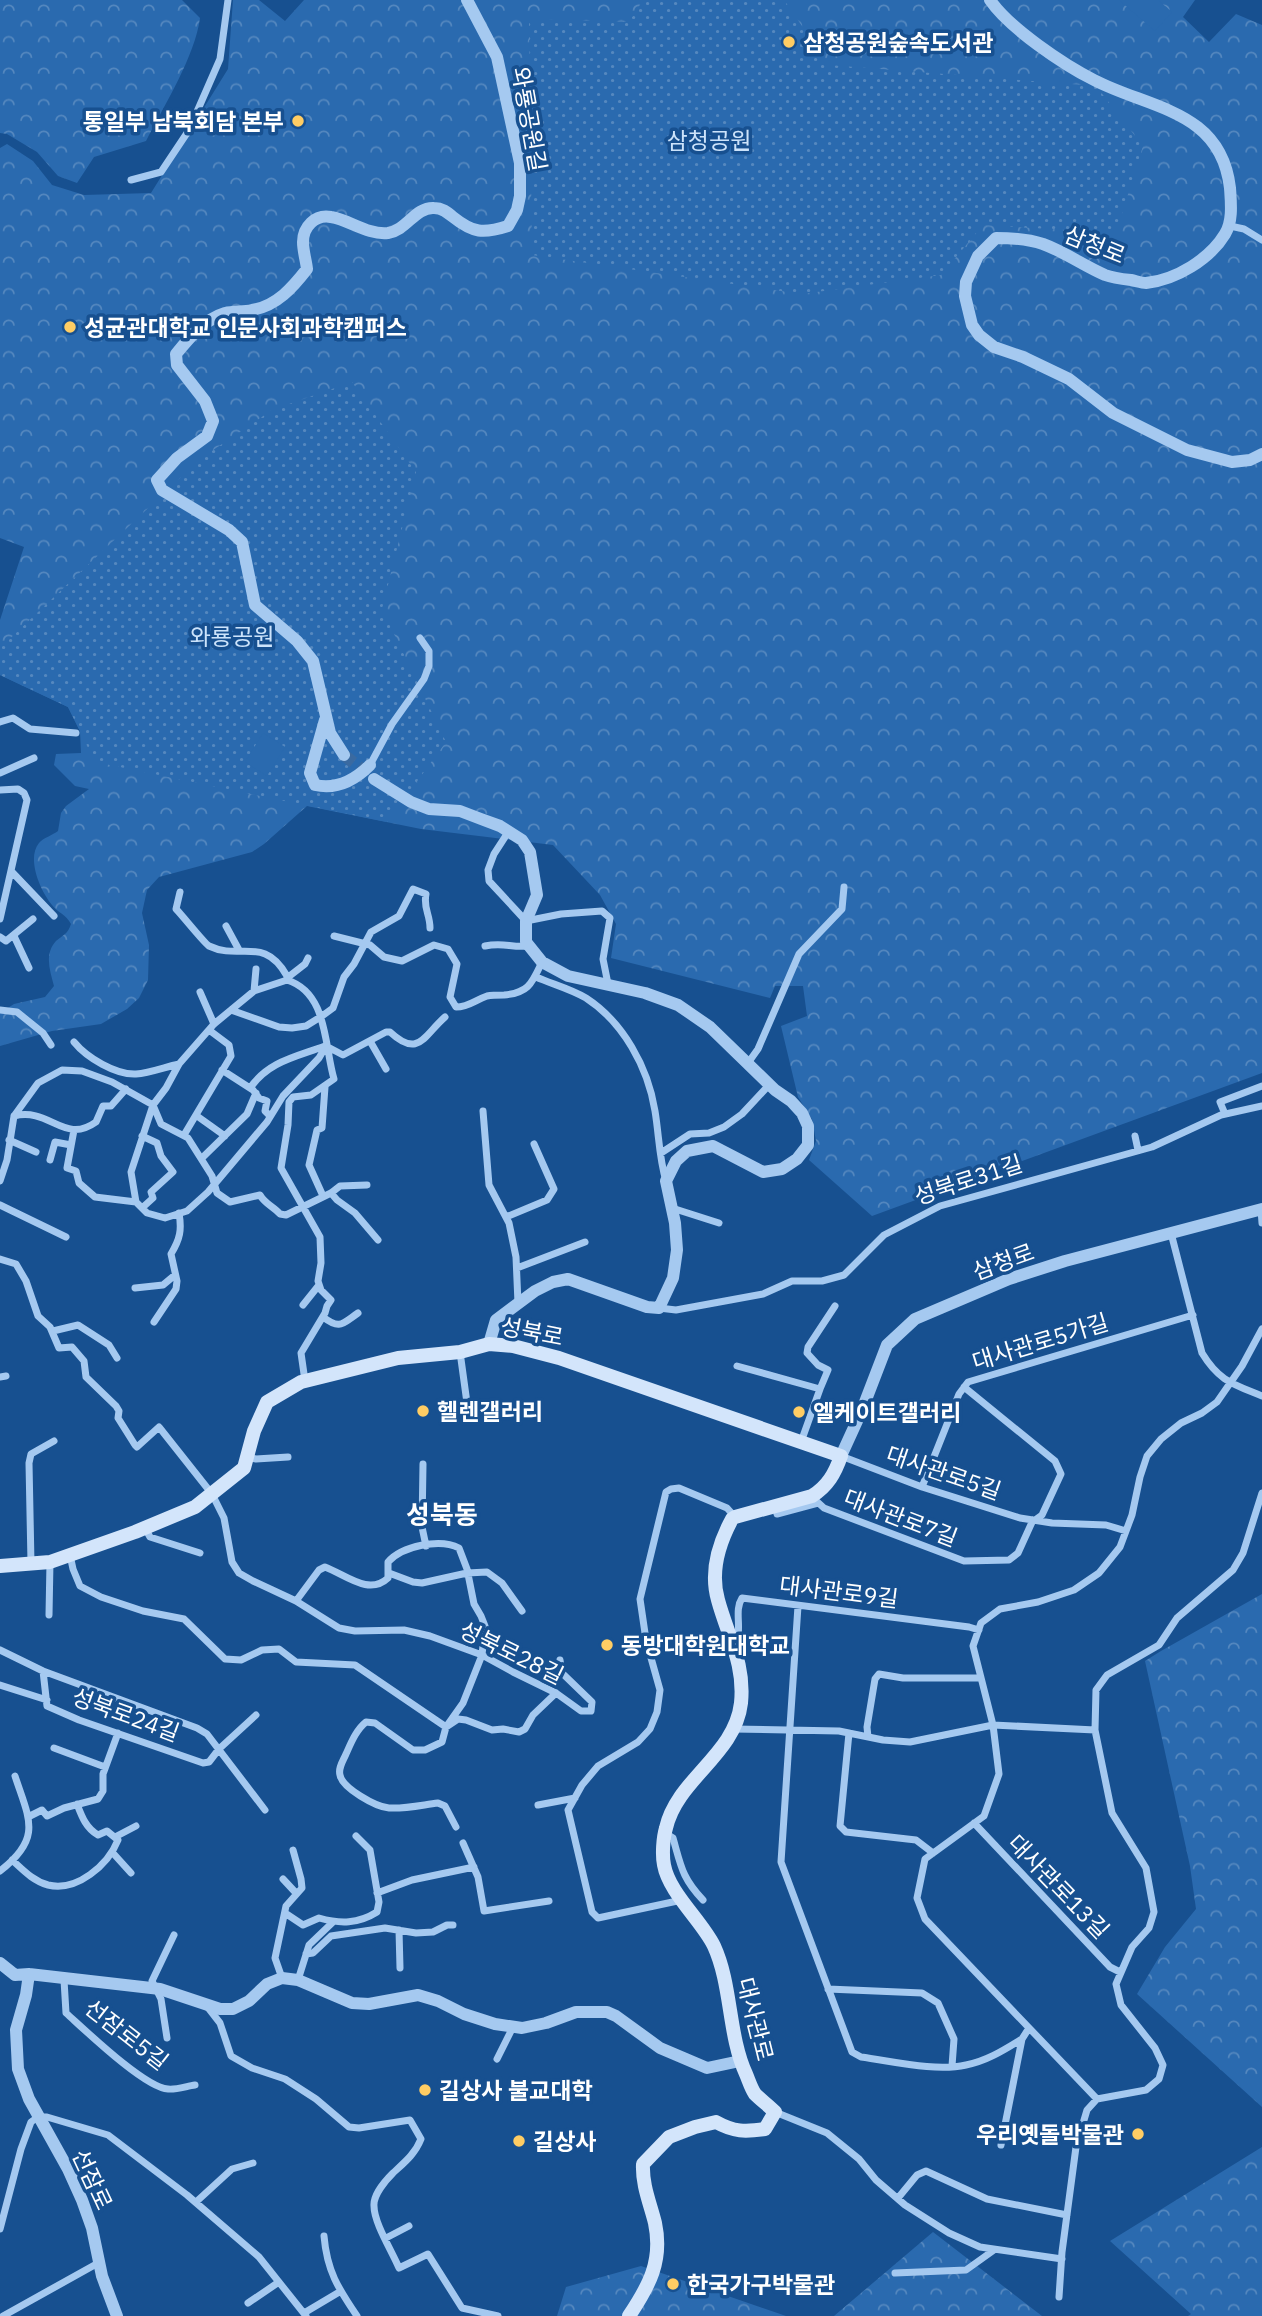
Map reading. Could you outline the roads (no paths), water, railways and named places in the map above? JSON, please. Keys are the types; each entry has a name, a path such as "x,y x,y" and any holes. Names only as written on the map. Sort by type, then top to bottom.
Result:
{"main road":[{"name":"성북로","path":"0,1566 50,1562 195,1507 244,1468 254,1431 267,1402 305,1381 398,1358 460,1352 489,1344 513,1346 559,1358 841,1456"},
{"path":"735,1517 815,1499 836,1470 841,1456"},
{"name":"대사관로","path":"735,1517 723,1536 716,1565 717,1599 740,1664 741,1704 733,1730 673,1808 665,1833 664,1866 682,1900 714,1947 740,2061 755,2093 775,2112"},
{"path":"629,2316 647,2288 657,2254 655,2226 642,2178 643,2164 669,2137 716,2122 729,2130 743,2133 765,2129 775,2112"}],"street":[{"path":"131,180 161,172 189,130 220,58 228,0"},
{"name":"와룡공원길","path":"370,765 350,782 325,787 316,785 310,773 326,716 313,661 297,641 255,605 242,542 229,530 162,490 157,480 177,458 207,436 213,421 205,401 177,365 176,354 195,331 224,313 256,310 276,301 292,289 307,269 303,242 306,227 317,218 330,217 370,231 388,233 420,211 432,208 443,209 467,228 491,232 508,226 520,196 520,163 497,57 467,0"},
{"path":"990,0 996,9 1054,56 1094,80 1173,111 1207,135 1219,149 1228,176 1230,226 1244,229 1262,240"},
{"name":"삼청로","path":"1230,226 1207,258 1178,273 1145,283 1107,275 1043,244 1015,238 996,238 978,256 966,282 965,296 972,325 979,335 994,347 1023,357 1069,379 1113,412 1187,450 1232,462 1250,460 1262,454"},
{"path":"370,765 392,724 424,679 429,666 429,651 420,638"},
{"path":"326,716 330,733 344,755"},
{"path":"0,722 13,718 30,729 76,733"},
{"path":"0,773 34,758"},
{"path":"374,779 411,803 429,809 460,811 500,826 522,841 530,852 537,895 526,921 526,942 542,962 569,976 645,993 678,1005 710,1027 769,1085 791,1101 802,1113 808,1126 808,1145 797,1159 782,1169 763,1172 713,1146 687,1151 676,1161 666,1181"},
{"path":"0,790 18,789 24,793 27,800 0,919"},
{"path":"509,831 494,854 488,870 489,881 526,921"},
{"path":"12,873 54,916"},
{"path":"748,1063 758,1049 799,954 842,909 844,887"},
{"path":"231,1010 279,1027 306,1026 333,1008 344,977 371,932 399,916 413,889 426,894 424,904 430,918 430,928"},
{"path":"180,892 176,909 206,944 220,950 255,950 265,953 281,965 287,978 308,993 318,1006 321,1016 334,1079 311,1095 293,1097 289,1102 281,1168 320,1237 319,1285 331,1300 301,1353 305,1381"},
{"path":"526,921 561,914 602,911 610,918 603,960 608,984"},
{"path":"0,937 6,941 33,919"},
{"path":"226,926 239,950"},
{"path":"14,936 29,968"},
{"path":"334,936 370,945 384,957 402,961 434,945 447,949 457,964 450,998 456,1007 466,1007 487,996 515,994 532,984 542,962"},
{"path":"485,946 502,942 514,948 529,946"},
{"path":"308,958 305,964 287,978 254,991 212,1027 179,1064 153,1105 131,1171 136,1202 147,1213 165,1218 187,1212 214,1185 283,1096 319,1058 326,1046"},
{"path":"254,991 256,969"},
{"path":"536,976 584,997 614,1020 636,1057 650,1091 657,1141 672,1208 677,1250 673,1278 659,1308"},
{"path":"184,1135 231,1056 229,1045 212,1027 200,992"},
{"path":"0,1010 17,1012 43,1033 51,1045"},
{"path":"202,1158 247,1114 253,1091 269,1067 326,1046 343,1055 386,1032 390,1032 402,1043 411,1045 423,1041 445,1017"},
{"path":"370,1041 386,1069"},
{"path":"74,1042 86,1056 129,1074 179,1064"},
{"path":"0,1181 14,1116 38,1083 62,1070 82,1071 112,1082 153,1105 161,1124 188,1138 202,1158 217,1193 230,1202 260,1195 265,1203 279,1214 286,1215 340,1186 367,1185"},
{"path":"222,1070 253,1091 258,1098 267,1101 265,1111 270,1116"},
{"path":"661,1153 690,1134 709,1133 724,1126 742,1114 769,1085"},
{"path":"1226,1114 1220,1102 1262,1086"},
{"path":"323,1196 309,1166 317,1130 322,1128 325,1087"},
{"path":"14,1116 27,1112 46,1118 67,1130 89,1127 96,1122 103,1106 111,1106 126,1089"},
{"name":"성북로31길","path":"489,1344 496,1320 553,1282 568,1279 647,1307 676,1310 764,1294 792,1281 822,1281 844,1275 884,1235 940,1206 1152,1147 1226,1114 1262,1106"},
{"path":"483,1111 489,1185 509,1223 517,1268 518,1304"},
{"path":"197,1115 225,1136"},
{"path":"74,1130 68,1168 76,1171 79,1183 95,1197 136,1202"},
{"path":"142,1136 158,1143 161,1156 173,1172 151,1192 153,1198 142,1208"},
{"path":"1135,1136 1138,1150"},
{"path":"9,1140 36,1152"},
{"path":"50,1160 55,1142 71,1145"},
{"path":"506,1217 547,1200 554,1189 534,1144"},
{"path":"331,1192 355,1213 378,1240"},
{"path":"0,1205 66,1237"},
{"path":"672,1208 719,1223"},
{"path":"1261,1209 1262,1223"},
{"name":"삼청로","path":"841,1456 887,1345 915,1319 1009,1279 1065,1261 1261,1209"},
{"path":"154,1322 176,1289 171,1254 182,1228 179,1213"},
{"path":"1171,1233 1202,1353 1213,1371 1230,1383 1262,1396"},
{"path":"517,1268 585,1242"},
{"path":"0,1259 16,1264 26,1281 38,1316 52,1331 78,1325 109,1345 117,1358"},
{"path":"135,1287 163,1285 175,1275"},
{"path":"303,1305 319,1285"},
{"path":"801,1442 828,1370 818,1365 807,1353 811,1341 835,1306"},
{"path":"323,1317 334,1325 341,1325 358,1313"},
{"name":"대사관로5가길","path":"922,1486 959,1394 968,1382 1193,1315"},
{"path":"1097,2099 925,1919 918,1898 919,1886 925,1859 984,1816 999,1774 993,1725 974,1646 981,1623 1000,1609 1038,1602 1074,1590 1099,1573 1120,1547 1147,1456 1161,1439 1181,1423 1217,1402 1262,1329"},
{"name":"성북로28길","path":"52,1331 59,1348 72,1347 84,1361 86,1377 116,1406 119,1411 118,1418 135,1445 137,1447 159,1427 212,1493 224,1518 232,1562 239,1573 296,1601 339,1628 404,1630 430,1636 482,1655 556,1693 581,1712 591,1711 593,1707 589,1697 562,1673 560,1660"},
{"path":"460,1352 467,1403"},
{"path":"737,1366 820,1390"},
{"path":"964,1387 1055,1461 1061,1474 1042,1515 1034,1520"},
{"path":"30,1563 29,1463 31,1454 54,1441"},
{"name":"대사관로5길","path":"841,1456 1020,1518 1052,1523 1106,1525 1126,1531"},
{"path":"247,1457 288,1457"},
{"path":"423,1464 422,1527 426,1546"},
{"path":"682,1900 598,1918 592,1912 568,1811 598,1766 638,1742 649,1729 657,1712 660,1690 646,1640 640,1599 666,1492 679,1488 727,1508 735,1517"},
{"name":"대사관로13길","path":"974,1823 1110,1967 1120,1972 1132,1947 1149,1928 1154,1912 1146,1868 1112,1813 1095,1730 1096,1690 1107,1675 1159,1645 1177,1618 1233,1570 1243,1553 1262,1493"},
{"name":"대사관로7길","path":"777,1514 815,1499 824,1508 964,1561 1009,1560 1018,1553 1034,1520"},
{"path":"145,1528 150,1537 200,1553"},
{"path":"296,1601 319,1570 326,1567 370,1587 381,1584 388,1578 388,1562 394,1554 426,1546 451,1544 459,1548 474,1604 485,1626 482,1655 463,1703 446,1727 442,1742 419,1751 405,1746 374,1723 366,1722 351,1743 339,1774 342,1781 355,1792 380,1806 389,1808 438,1803 445,1806 456,1827"},
{"path":"70,1554 80,1586 101,1597 143,1611 184,1619 226,1658 241,1660 262,1650 279,1649 296,1662 355,1665 446,1727"},
{"path":"50,1562 50,1615"},
{"path":"389,1573 413,1583 422,1583 467,1573 488,1572 502,1583 522,1611"},
{"name":"대사관로9길","path":"734,1645 739,1637 738,1605 742,1598 979,1630"},
{"path":"798,1606 781,1862 852,2052 860,2057 930,2066 965,2066 998,2054 1022,2039"},
{"name":"성북로24길","path":"0,1650 43,1671 207,1734 265,1810"},
{"name":"성북로24길","path":"43,1671 47,1706 203,1763 209,1762 219,1749 256,1716"},
{"path":"868,1737 867,1727 875,1678 879,1674 903,1678 981,1678"},
{"path":"0,1685 47,1700"},
{"path":"446,1727 458,1719 492,1731 503,1729 519,1732 525,1729 533,1715 556,1693"},
{"path":"733,1730 849,1733 910,1742 993,1725 1095,1730"},
{"path":"28,1817 42,1810 47,1816 64,1808 98,1799 103,1791 103,1774 118,1733"},
{"path":"849,1733 840,1826 846,1832 916,1840 933,1853"},
{"path":"54,1748 106,1767"},
{"path":"0,1871 12,1860 30,1834 28,1817 15,1776"},
{"path":"538,1805 575,1798"},
{"path":"12,1860 33,1878 50,1886 65,1885 98,1870 118,1840 107,1831 98,1835 91,1831 84,1823 77,1804"},
{"path":"115,1837 136,1826"},
{"path":"665,1833 673,1838 682,1871 689,1885 703,1900"},
{"path":"285,1913 303,1925 320,1918 333,1922 366,1919 377,1912 379,1902 370,1850 356,1836"},
{"path":"463,1843 478,1877 484,1911 549,1901"},
{"path":"293,1850 302,1888 286,1906 275,1958 282,1978 298,1980 352,2003 369,2004 418,1995 495,2024 522,2028 576,2012 607,2012 660,2048 707,2068 740,2061"},
{"path":"112,1852 131,1873"},
{"path":"377,1893 412,1880 474,1867"},
{"path":"283,1880 296,1893"},
{"path":"298,1980 309,1945 333,1922"},
{"path":"306,1954 313,1953 331,1936 385,1928 433,1932 453,1925"},
{"path":"399,1930 400,1968"},
{"path":"155,1989 152,1981 174,1935"},
{"path":"0,1963 15,1975 29,1974"},
{"path":"1059,2297 1076,2147 1087,2110 1097,2099 1146,2091 1159,2079 1163,2065 1121,2004 1116,1984 1120,1972"},
{"name":"선잠로5길","path":"29,1974 155,1989 220,2009 233,2009 249,2001 268,1984 282,1978"},
{"name":"선잠로","path":"29,1974 16,2030 18,2069 29,2099 82,2200 92,2228 102,2276 117,2316"},
{"name":"선잠로5길","path":"64,1980 66,2013 125,2064 151,2083 167,2089 195,2085"},
{"name":"선잠로5길","path":"155,1989 161,1999 167,2038"},
{"path":"828,1989 922,1993 938,2003 954,2039 952,2066"},
{"path":"205,2003 212,2016 220,2023 231,2056 251,2068 285,2079 316,2099 349,2127 359,2128 410,2120 421,2139 416,2152 389,2177 373,2205 399,2268 428,2254 462,2308 469,2313 498,2316"},
{"path":"497,2059 513,2026"},
{"path":"1001,2145 1022,2039 1029,2028"},
{"path":"775,2112 827,2133 859,2160 876,2180 949,2233 979,2247 1062,2259"},
{"path":"0,2229 31,2122 38,2117 47,2117 108,2135 196,2202 259,2257 305,2315 341,2291"},
{"path":"196,2202 232,2169 253,2163"},
{"path":"898,2198 917,2175 926,2171 987,2199 1067,2215"},
{"path":"386,2238 409,2225"},
{"path":"324,2236 326,2259 332,2275 358,2316"},
{"path":"895,2273 966,2270 994,2250"},
{"path":"3,2316 100,2262"},
{"path":"248,2303 279,2282"}],"tunnel":[{"path":"344,755 374,779"}],"place":[{"name":"삼청공원숲속도서관","path":"789,42"},
{"name":"통일부 남북회담 본부","path":"298,121"},
{"name":"성균관대학교 인문사회과학캠퍼스","path":"70,327"},
{"name":"헬렌갤러리","path":"423,1411"},
{"name":"엘케이트갤러리","path":"799,1412"},
{"name":"동방대학원대학교","path":"607,1645"},
{"name":"길상사 불교대학","path":"425,2090"},
{"name":"우리옛돌박물관","path":"1138,2134"},
{"name":"길상사","path":"519,2141"},
{"name":"한국가구박물관","path":"673,2284"}],"district":[{"name":"성북동","path":"442,1514"}],"park label":[{"name":"삼청공원","path":"709,140"},
{"name":"와룡공원","path":"232,636"}]}
